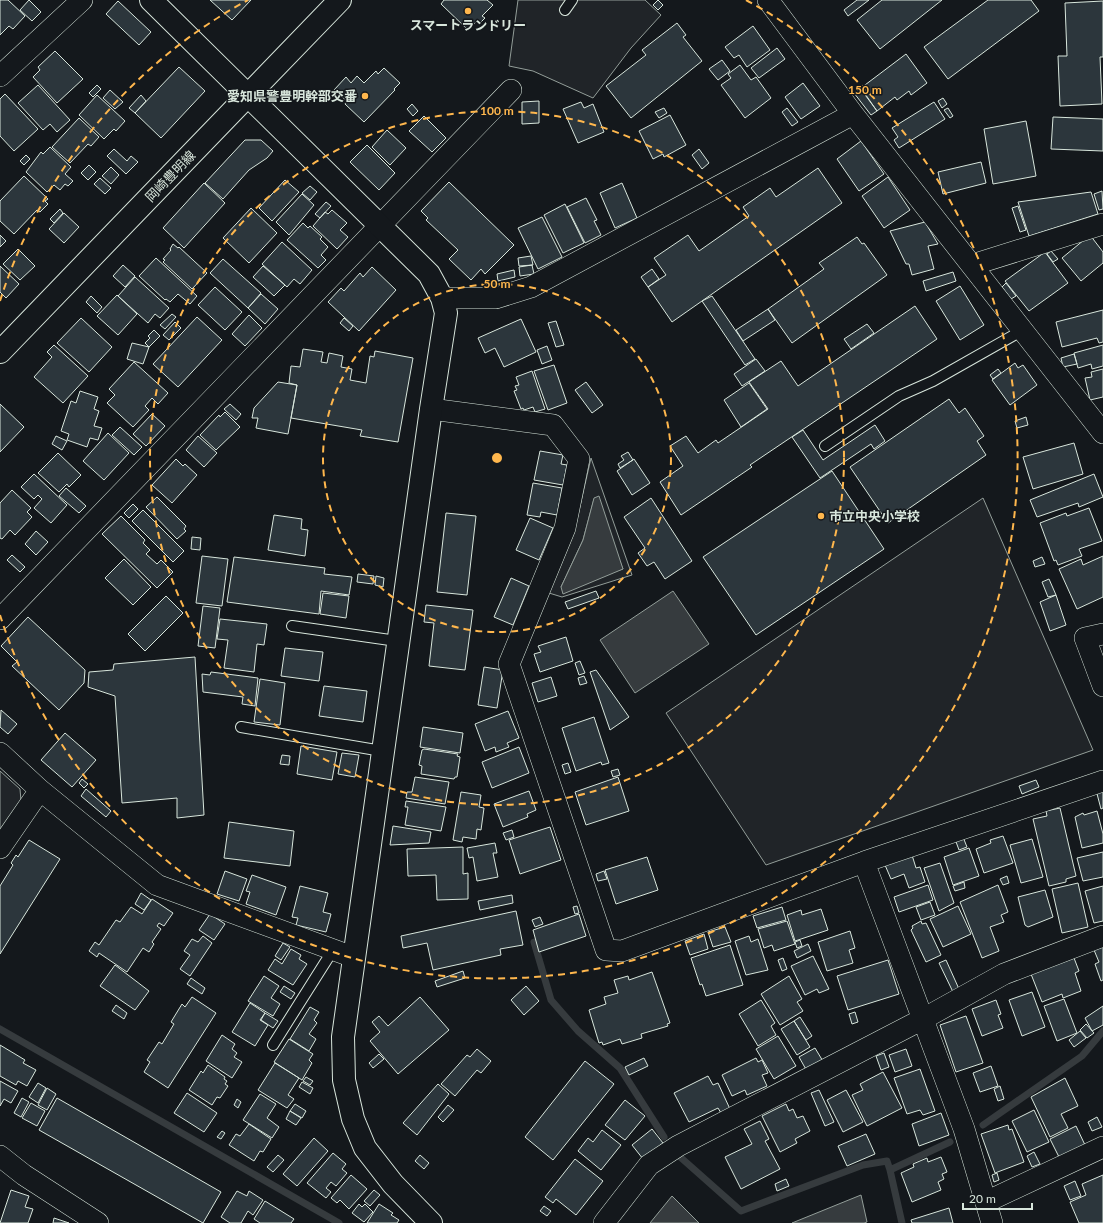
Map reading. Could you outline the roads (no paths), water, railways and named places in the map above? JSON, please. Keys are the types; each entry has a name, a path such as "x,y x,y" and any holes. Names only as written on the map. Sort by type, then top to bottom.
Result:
{"street":[{"path":"3,67 82,0"},
{"path":"151,0 429,274 442,298 446,313 382,751 343,954 342,1037 344,1080 353,1119 365,1148 393,1184 431,1223"},
{"name":"岡崎豊明線","path":"0,352 340,0"},
{"path":"768,0 853,114 1103,433"},
{"path":"0,619 512,90"},
{"path":"442,298 496,298 531,287 853,114"},
{"path":"972,265 1103,224"},
{"path":"431,409 553,425 579,459 565,528 509,664 606,950 622,951 864,862 1103,781"},
{"path":"1103,634 1085,638 1103,686"},
{"path":"0,753 40,790 157,885 343,954"},
{"path":"0,848 40,790"},
{"path":"864,862 964,1128 992,1223"},
{"path":"604,1223 649,1165 678,1146 1004,974 1103,936"},
{"path":"986,1202 1103,1147"},
{"path":"0,1156 24,1175 98,1223"}],"lane":[{"path":"564,10 572,0"},
{"path":"825,446 899,396 933,381 1023,330"},
{"path":"292,626 398,641"},
{"path":"241,727 382,751"},
{"path":"273,1045 343,954"}],"waterway":[{"path":"534,942 551,1000 578,1031 620,1068 664,1137"},
{"path":"0,1029 339,1223"},
{"path":"983,1125 1082,1056 1103,1031"},
{"path":"902,1223 890,1170 950,1142"},
{"path":"679,1156 741,1211 863,1165 887,1161 890,1170"}],"place":[{"name":"スマートランドリー","path":"468,11"},
{"name":"愛知県警豊明幹部交番","path":"365,96"},
{"name":"市立中央小学校","path":"821,516"}]}
